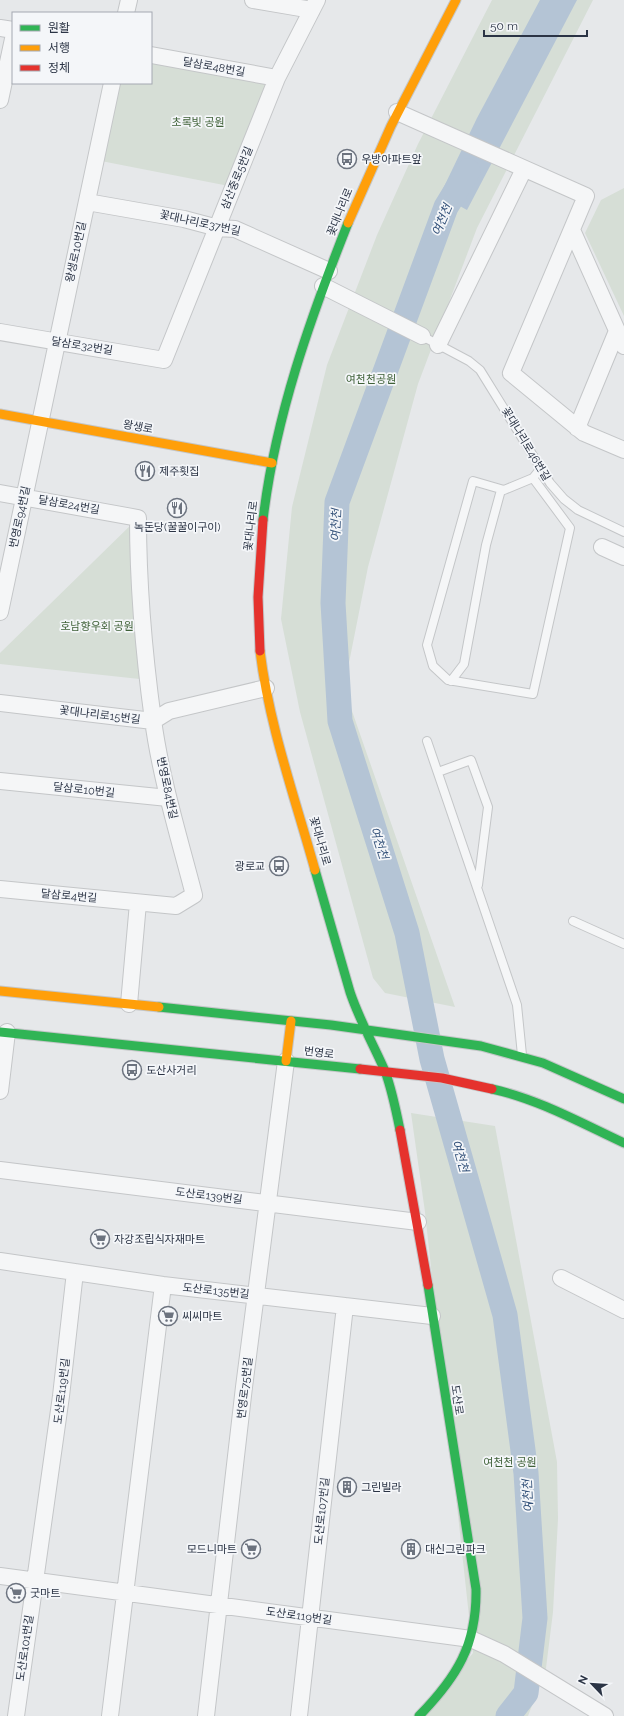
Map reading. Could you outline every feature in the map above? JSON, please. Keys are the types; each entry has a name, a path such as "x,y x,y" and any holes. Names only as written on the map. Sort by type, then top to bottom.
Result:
{"main road":[{"name":"꽃대나리로","path":"385,1072 364,1029 348,985 266,688 260,650 258,562 272,462 288,393 323,286 372,165 397,112 456,0"},
{"name":"왕생로","path":"0,414 272,462"},
{"path":"0,991 364,1029 481,1046 522,1056 579,1077 624,1098"},
{"path":"286,1061 291,1021"},
{"name":"번영로","path":"3,1032 442,1078 480,1085 532,1101 624,1143"},
{"name":"도산로","path":"385,1072 395,1104 418,1222 476,1588 476,1614 471,1639 459,1669 440,1695 419,1716"}],"street":[{"path":"126,12 129,0"},
{"path":"253,0 314,5"},
{"name":"삼산중로5번길","path":"164,360 277,78 314,5"},
{"path":"0,28 12,30"},
{"path":"0,100 12,44"},
{"name":"달삼로48번길","path":"152,56 277,78"},
{"name":"왕생로10번길","path":"41,421 112,84"},
{"path":"397,112 524,170 586,196 510,373 584,433 624,450"},
{"path":"438,345 524,170"},
{"name":"꽃대나리로37번길","path":"87,202 184,218 218,228 235,229 330,271"},
{"path":"572,230 624,346"},
{"path":"323,286 422,336"},
{"path":"578,428 617,331"},
{"name":"달삼로32번길","path":"0,332 164,360"},
{"name":"번영로94번길","path":"0,612 41,421"},
{"name":"달삼로24번길","path":"0,493 138,518"},
{"name":"번영로84번길","path":"138,518 138,569 153,721 168,798 194,895 176,906 138,903"},
{"path":"602,547 624,557"},
{"name":"꽃대나리로15번길","path":"0,703 153,721 169,711 266,688"},
{"name":"달삼로10번길","path":"0,781 168,798"},
{"name":"달삼로4번길","path":"0,889 138,903"},
{"path":"129,1004 138,903"},
{"path":"0,1091 3,1032"},
{"name":"번영로75번길","path":"206,1716 286,1061"},
{"name":"도산로139번길","path":"0,1170 418,1222"},
{"name":"도산로135번길","path":"0,1261 163,1285 432,1316"},
{"name":"도산로119번길","path":"35,1581 62,1396 75,1272"},
{"path":"560,1278 624,1310"},
{"path":"110,1716 163,1285"},
{"name":"도산로107번길","path":"299,1716 345,1306"},
{"name":"도산로119번길","path":"0,1576 471,1639 504,1654 606,1716"},
{"name":"도산로101번길","path":"16,1716 35,1581"}],"lane":[{"name":"꽃대나리로46번길","path":"422,336 469,361 480,370 550,483 564,500 578,510 624,532"},
{"path":"533,478 570,528 533,694 448,680 433,666 427,645 473,481 504,490 533,478 541,468"},
{"path":"451,681 464,664 486,545 501,490"},
{"path":"427,741 517,1005 522,1056"},
{"path":"438,772 471,760 488,807 478,889"},
{"path":"573,921 624,944"}],"green space":[{"name":"여천천공원","path":"492,0 593,0 477,228 418,384 368,567 344,688 455,1007 385,993 373,978 300,712 281,619 292,507 327,365 377,235 418,144"},
{"name":"초록빛 공원","path":"152,55 277,78 234,187 96,160 112,84 152,84"},
{"path":"624,188 624,316 585,233 601,200"},
{"name":"호남향우회 공원","path":"138,518 149,680 0,664 0,653"},
{"name":"여천천 공원","path":"411,1113 495,1126 557,1462 558,1519 553,1612 546,1668 528,1716 420,1716 473,1653 425,1212"}],"water":[{"path":"540,0 577,0 467,210 440,195 477,118"}],"waterway":[{"name":"여천천","path":"468,171 446,207 337,502 333,603 340,721 407,933 432,1059 505,1315 526,1473 535,1618 526,1693 508,1716"}],"traffic: fast":[{"path":"263,520 276,444 285,406 320,295 348,223"},
{"path":"315,870 350,992 385,1071 392,1093 400,1130"},
{"path":"159,1007 331,1025 481,1046 543,1063 624,1099"},
{"path":"0,1032 360,1069"},
{"path":"492,1089 509,1093 543,1105 624,1143"},
{"path":"419,1716 444,1688 462,1659 473,1627 476,1589 428,1285"}],"traffic: slow":[{"path":"348,223 391,126 456,0"},
{"path":"0,414 272,463"},
{"path":"260,651 264,679 276,734 315,870"},
{"path":"0,991 159,1007"},
{"path":"286,1061 291,1021"}],"traffic: jam":[{"path":"260,651 258,597 263,520"},
{"path":"360,1069 442,1078 492,1089"},
{"path":"400,1130 428,1285"}],"place":[{"name":"우방아파트앞","path":"347,159"},
{"name":"제주횟집","path":"145,471"},
{"name":"녹돈당(꿀꿀이구이)","path":"177,508"},
{"name":"광로교","path":"279,866"},
{"name":"도산사거리","path":"132,1070"},
{"name":"자강조립식자재마트","path":"100,1239"},
{"name":"씨씨마트","path":"168,1316"},
{"name":"그린빌라","path":"347,1487"},
{"name":"모드니마트","path":"251,1549"},
{"name":"대신그린파크","path":"411,1549"},
{"name":"굿마트","path":"16,1593"}]}
